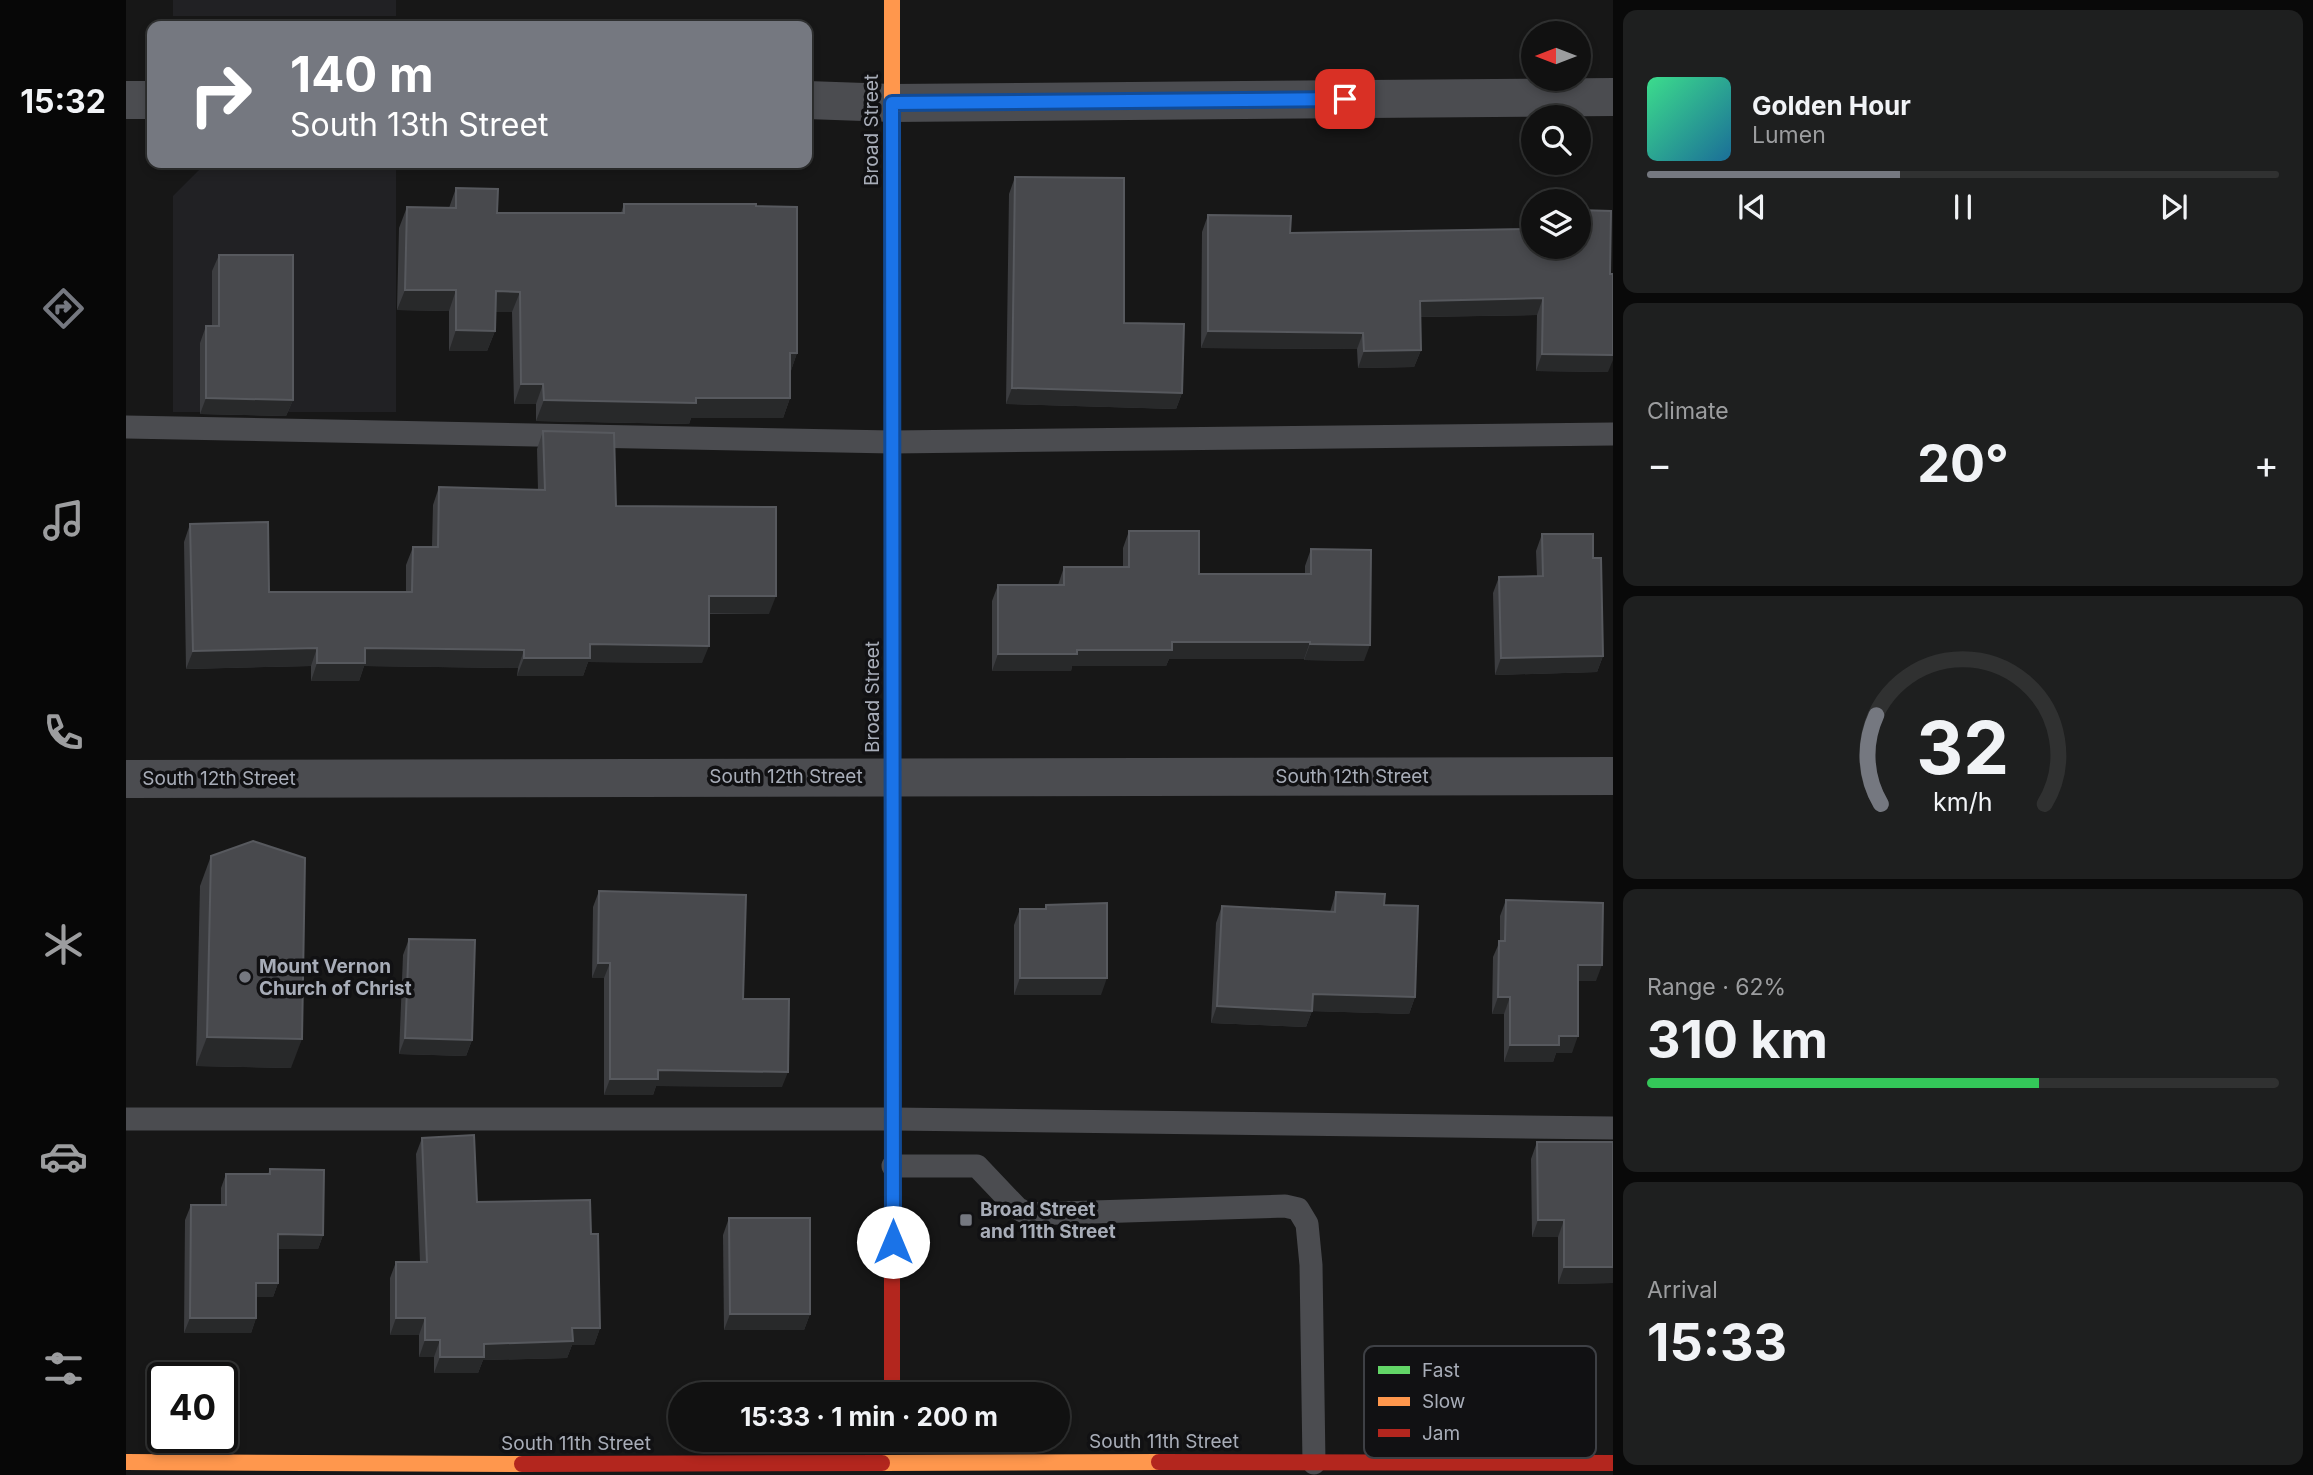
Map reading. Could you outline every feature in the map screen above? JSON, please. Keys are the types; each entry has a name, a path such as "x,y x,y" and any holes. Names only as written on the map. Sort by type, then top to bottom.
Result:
{"street":[{"name":"Broad Street","path":"892,0 892,1382"},
{"path":"812,100 892,103 1613,97"},
{"path":"126,100 147,100"},
{"name":"South 12th Street","path":"126,779 1613,776"},
{"name":"South 11th Street","path":"126,1462 797,1465 984,1461 1613,1464"}],"lane":[{"path":"126,427 892,442 1613,434"},
{"path":"126,1119 893,1119 1613,1128"},
{"path":"893,1166 977,1166 1017,1208 1028,1214 1284,1206 1298,1209 1307,1224 1311,1265 1314,1463"}],"shaded area":[{"path":"173,0 396,0 396,16 173,16"},
{"path":"201,168 396,168 396,412 173,412 173,196"}],"building":[{"path":"1015,177 1124,178 1124,323 1184,324 1182,393 1012,388"},
{"path":"456,188 498,189 497,213 624,213 624,204 756,204 797,207 797,353 790,353 790,398 696,398 696,403 544,400 543,384 521,384 520,292 496,291 495,331 456,330 456,290 405,290 407,207 456,208"},
{"path":"1591,210 1611,211 1613,355 1542,354 1543,298 1420,301 1421,350 1364,351 1363,333 1208,331 1208,215 1291,216 1290,233 1521,229 1521,259 1591,259"},
{"path":"219,255 293,255 293,400 206,398 206,326 219,326"},
{"path":"543,431 614,433 616,506 776,507 776,596 709,596 709,646 590,644 590,658 524,658 524,650 365,648 365,663 317,663 317,648 193,651 190,524 268,522 269,592 412,592 413,547 438,547 439,487 545,490"},
{"path":"1129,531 1199,531 1199,574 1311,574 1311,549 1371,550 1370,645 1172,642 1172,650 1077,650 1077,654 998,654 998,585 1064,585 1064,567 1129,567"},
{"path":"1542,534 1593,534 1593,558 1601,558 1603,656 1501,658 1499,577 1543,576"},
{"name":"Mount Vernon Church of Christ","path":"253,841 305,858 302,1039 207,1037 211,856"},
{"path":"599,891 746,895 743,999 789,999 788,1072 658,1070 658,1079 610,1079 610,963 598,963"},
{"path":"1336,892 1385,894 1384,905 1418,906 1415,997 1313,994 1312,1011 1217,1006 1222,906 1335,912"},
{"path":"1506,900 1603,903 1602,965 1578,965 1578,1036 1559,1036 1559,1045 1510,1045 1510,997 1498,997 1499,941 1505,941"},
{"path":"1107,903 1107,978 1020,978 1020,909 1046,909 1046,905"},
{"path":"409,939 475,940 472,1040 405,1038"},
{"path":"474,1135 477,1202 590,1200 591,1234 598,1234 600,1328 572,1328 573,1341 484,1344 484,1357 440,1357 440,1340 425,1340 425,1318 396,1318 396,1262 427,1262 422,1138"},
{"path":"1537,1142 1613,1142 1613,1267 1564,1267 1564,1220 1538,1220"},
{"path":"270,1169 324,1170 323,1235 278,1234 278,1283 256,1283 256,1318 190,1318 191,1205 226,1205 226,1174 270,1174"},
{"path":"729,1218 810,1218 810,1314 730,1314"}],"traffic: fast":[{"path":"892,418 892,890"}],"traffic: slow":[{"path":"892,0 892,418"},
{"path":"126,1462 522,1464"},
{"path":"882,1463 1159,1462"}],"traffic: jam":[{"path":"892,890 892,1382"},
{"path":"1159,1462 1613,1463"},
{"path":"522,1464 882,1463"}],"place":[{"name":"Mount Vernon Church of Christ","path":"245,977"},
{"name":"Broad Street and 11th Street","path":"966,1220"}],"route":[{"path":"893,1242 892,103 1345,99"}]}
